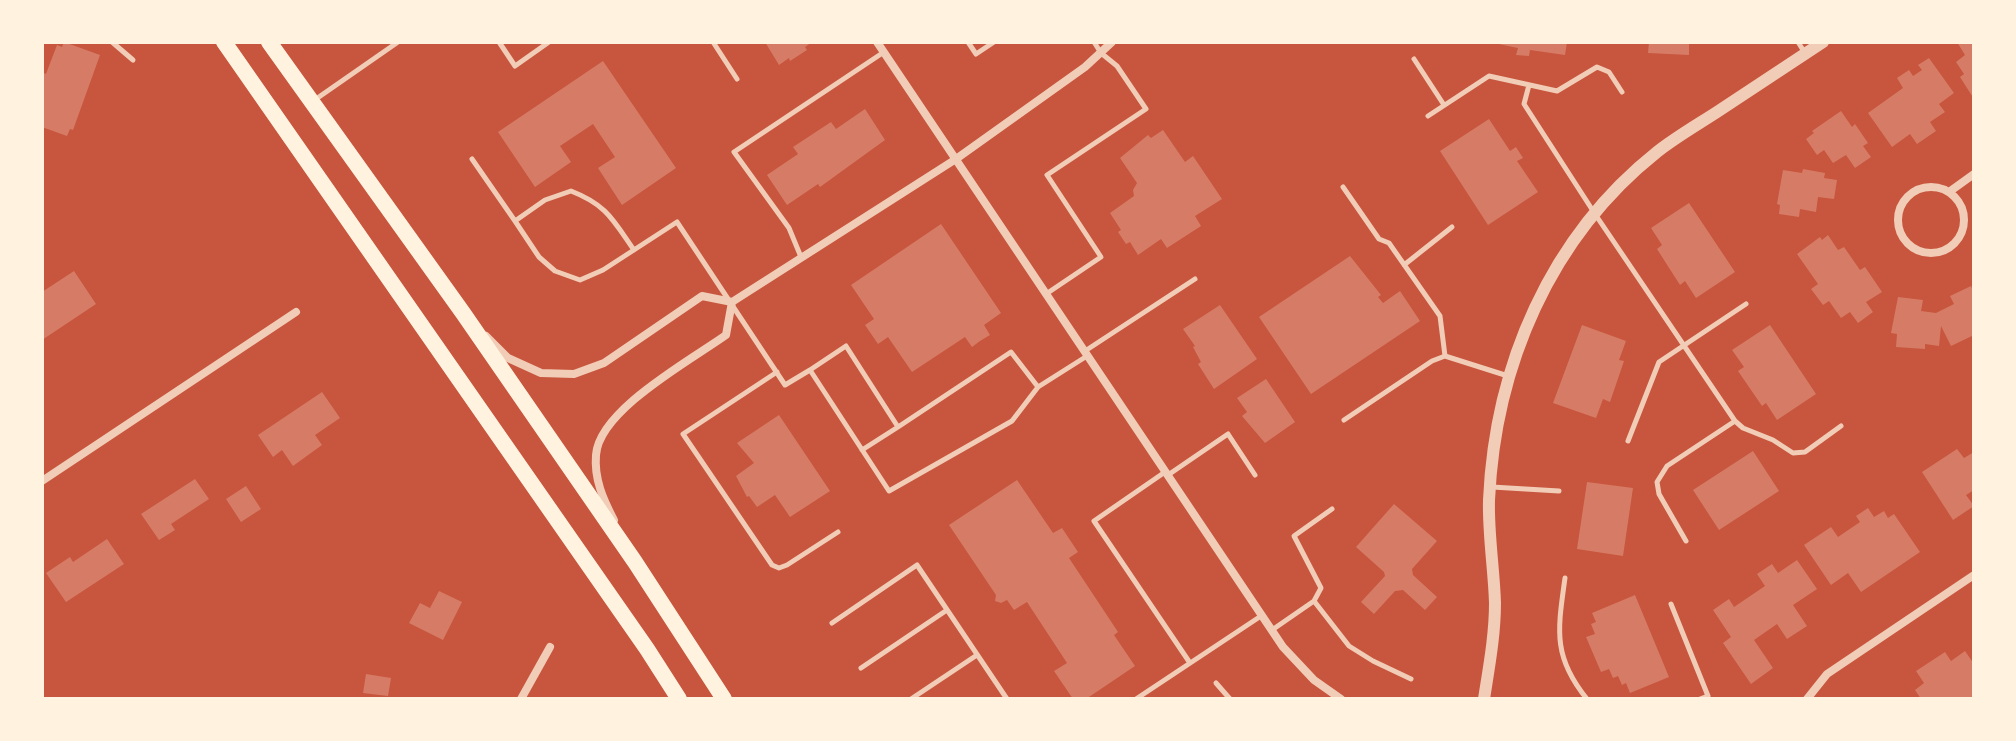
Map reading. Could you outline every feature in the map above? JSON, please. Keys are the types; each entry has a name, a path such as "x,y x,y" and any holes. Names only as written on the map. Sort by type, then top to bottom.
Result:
{"main road":[{"path":"224,42 679,699"},
{"path":"269,42 463,313 635,562 724,699"}],"street":[{"path":"877,42 1261,616 1283,647 1314,680 1341,699"},
{"path":"463,313 508,358 541,373 574,374 604,363 702,296 732,302 802,258 956,159 1085,67 1112,42"},
{"path":"1484,699 1495,605 1491,486 1494,446 1508,376 1537,298 1577,235 1615,191 1657,152 1823,42"},
{"path":"1949,192 1962,209 1964,219 1957,240 1939,252 1929,253 1909,244 1902,236 1898,215 1908,195 1928,187 1949,192 1974,174"},
{"path":"635,562 599,491 596,453 610,422 635,398 726,335 732,302"},
{"path":"42,481 296,312"},
{"path":"1807,699 1827,674 1974,575"},
{"path":"521,699 550,647"}],"lane":[{"path":"112,42 133,60"},
{"path":"311,101 398,42"},
{"path":"499,42 515,66 549,42"},
{"path":"713,42 737,79"},
{"path":"968,42 976,54 994,42"},
{"path":"1046,294 1101,257 1047,175 1146,109 1117,66 1101,53 1094,42"},
{"path":"1798,42 1805,54"},
{"path":"802,258 789,228 734,152 884,52"},
{"path":"1414,59 1444,105"},
{"path":"1428,116 1489,76 1557,91 1597,67 1609,72 1622,92"},
{"path":"1529,85 1524,104 1735,421 1793,453 1805,452 1841,426"},
{"path":"472,159 539,257 555,271 580,280 603,270 677,222 785,385 846,346 898,427"},
{"path":"1343,187 1379,239 1389,243 1440,316 1445,356"},
{"path":"515,221 545,200 571,191 595,201 634,250"},
{"path":"1404,265 1452,227"},
{"path":"810,370 889,491 1012,421 1038,387 1195,279"},
{"path":"1628,441 1659,362 1746,304"},
{"path":"862,450 1011,352 1038,387"},
{"path":"1344,420 1432,361 1445,356 1508,376"},
{"path":"777,372 683,434 772,565 779,568 787,565 838,532"},
{"path":"1686,541 1659,494 1657,482 1667,466 1735,421"},
{"path":"1190,663 1094,521 1228,434 1255,475"},
{"path":"1491,486 1559,491"},
{"path":"1271,630 1314,601 1321,588 1294,536 1332,509"},
{"path":"832,623 917,565 1007,699"},
{"path":"1565,578 1558,632 1560,645 1568,670 1587,699"},
{"path":"1314,601 1349,646 1411,679"},
{"path":"1671,604 1708,696 1700,699"},
{"path":"861,668 947,610"},
{"path":"1136,699 1261,616"},
{"path":"911,699 977,655"},
{"path":"1216,683 1230,699"}],"building":[{"path":"64,42 100,55 73,130 70,129 67,136 42,127 42,72 46,74 57,45 62,47"},
{"path":"765,42 812,42 805,47 807,50 779,65"},
{"path":"1489,42 1567,42 1565,55 1530,50 1529,56 1516,55 1518,48"},
{"path":"1649,42 1689,42 1689,55 1648,53"},
{"path":"1957,42 1974,42 1974,99 1960,77 1964,74 1956,62 1965,55"},
{"path":"1929,58 1954,93 1939,104 1945,112 1930,122 1936,131 1917,144 1910,134 1892,147 1868,113 1903,88 1897,78 1909,70 1913,76 1922,70 1918,65"},
{"path":"603,61 676,168 622,205 598,168 615,157 593,124 560,146 571,162 535,187 498,132"},
{"path":"865,109 885,140 820,187 818,184 787,205 767,175 798,154 793,147 831,122 836,129"},
{"path":"1841,111 1868,143 1863,146 1871,157 1855,168 1846,155 1833,163 1824,150 1817,155 1806,139 1814,133 1812,131"},
{"path":"1489,119 1510,151 1516,147 1523,158 1517,161 1538,192 1488,225 1440,151"},
{"path":"1163,130 1185,162 1193,156 1222,199 1195,216 1201,226 1167,248 1161,239 1138,255 1130,242 1126,244 1118,232 1121,230 1110,213 1134,196 1137,183 1120,158 1148,135 1151,138"},
{"path":"1803,169 1825,173 1824,178 1837,180 1834,199 1818,197 1816,212 1800,209 1799,217 1779,214 1780,205 1777,204 1783,170 1802,173"},
{"path":"1689,203 1735,272 1696,298 1685,281 1680,285 1657,249 1662,245 1651,228"},
{"path":"941,224 1001,313 984,325 990,335 972,347 965,337 912,372 888,337 878,344 865,325 874,319 851,285"},
{"path":"1828,235 1838,250 1844,247 1860,270 1865,267 1882,292 1866,302 1873,312 1858,323 1850,312 1841,318 1829,301 1823,305 1811,289 1818,284 1797,254 1820,237 1822,240"},
{"path":"1350,256 1381,295 1378,297 1383,303 1400,291 1420,321 1311,394 1259,317"},
{"path":"74,271 96,304 42,340 42,292"},
{"path":"1971,286 1974,293 1974,335 1951,346 1941,326 1939,346 1925,344 1925,349 1896,347 1897,334 1891,333 1898,297 1923,300 1921,311 1936,313 1954,304 1950,296"},
{"path":"1220,305 1257,359 1214,389 1198,364 1201,362 1195,346 1183,329"},
{"path":"1582,325 1626,341 1619,360 1624,361 1610,402 1603,399 1596,418 1553,403"},
{"path":"1770,325 1816,394 1777,420 1766,403 1762,406 1738,371 1744,367 1732,350"},
{"path":"1266,379 1295,422 1265,443 1242,416 1247,412 1237,398"},
{"path":"322,392 340,418 315,435 322,445 293,466 282,450 273,457 258,435"},
{"path":"779,415 830,491 790,517 775,495 757,507 747,497 736,476 754,463 737,443"},
{"path":"1957,449 1964,458 1974,452 1974,490 1966,495 1974,506 1953,520 1922,472"},
{"path":"1753,451 1779,491 1719,530 1693,490"},
{"path":"195,479 209,499 171,524 175,530 159,540 141,514"},
{"path":"1017,480 1053,533 1062,528 1078,552 1069,558 1118,632 1114,635 1135,666 1086,699 1073,699 1054,671 1067,663 1027,602 1014,610 1007,600 1001,603 995,601 996,595 949,525"},
{"path":"1587,482 1633,488 1623,556 1577,549"},
{"path":"246,486 261,509 241,522 226,499"},
{"path":"1394,504 1437,541 1412,569 1413,575 1437,597 1425,610 1403,590 1395,591 1374,614 1361,602 1385,576 1384,572 1356,547"},
{"path":"1868,508 1874,517 1884,511 1888,518 1894,514 1920,552 1861,592 1848,573 1831,585 1804,545 1831,527 1838,537 1860,522 1856,516"},
{"path":"107,539 124,564 66,602 46,573 70,557 73,562"},
{"path":"1797,560 1817,589 1793,605 1807,626 1787,639 1777,624 1754,640 1773,668 1751,684 1723,643 1731,637 1713,610 1729,599 1734,607 1765,586 1757,574 1772,564 1778,573"},
{"path":"439,591 462,602 443,640 409,623 420,603 430,608"},
{"path":"1635,595 1669,677 1630,693 1626,683 1622,685 1618,676 1613,678 1609,669 1601,672 1586,637 1595,634 1591,624 1596,622 1592,613"},
{"path":"1965,651 1974,664 1974,699 1921,699 1915,690 1924,683 1916,671 1945,652 1951,661"},
{"path":"366,674 391,678 388,696 363,693"}]}
